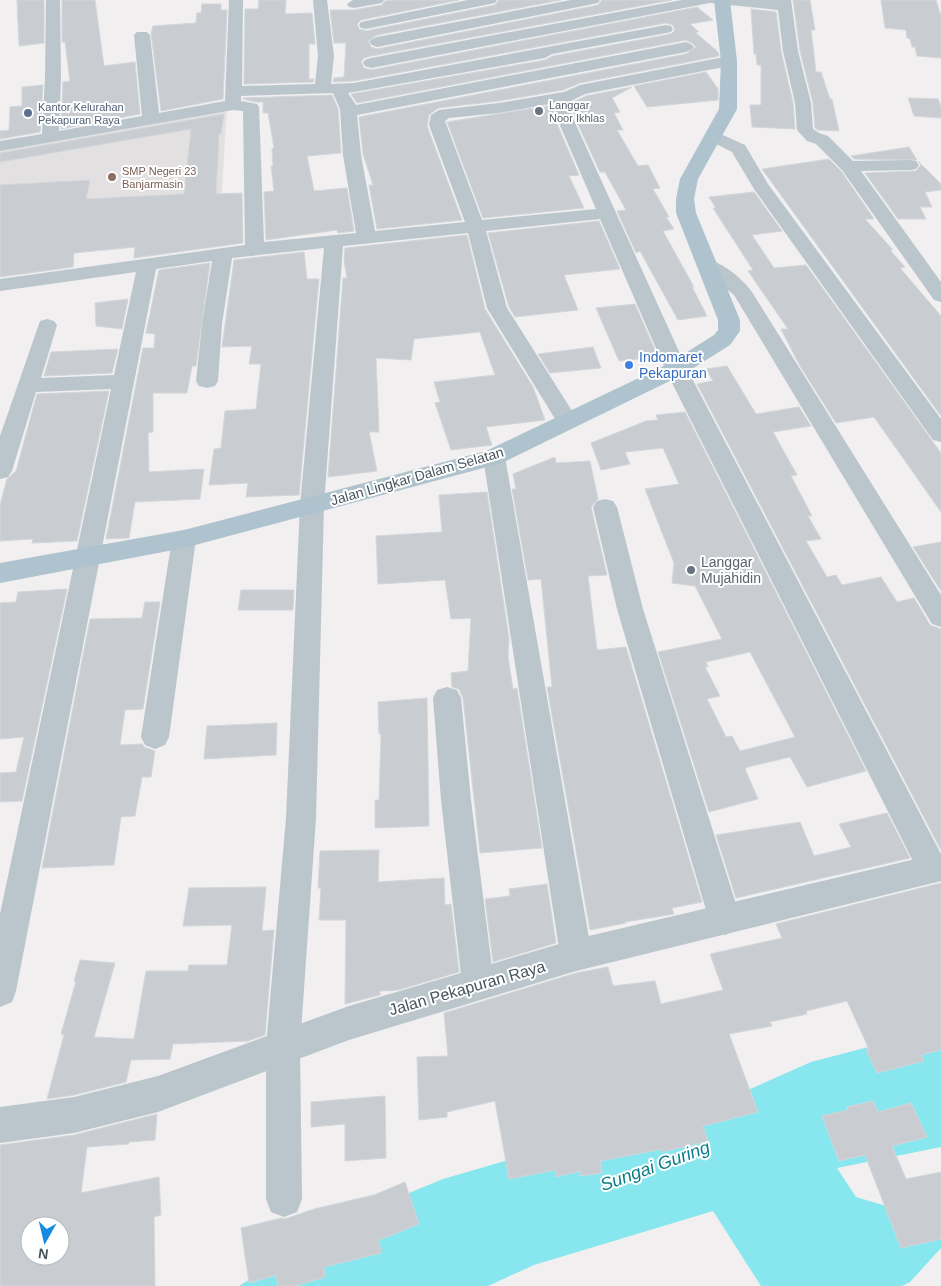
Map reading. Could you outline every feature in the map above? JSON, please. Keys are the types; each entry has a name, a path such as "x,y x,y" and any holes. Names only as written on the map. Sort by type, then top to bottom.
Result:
{"main road":[{"name":"Jalan Lingkar Dalam Selatan","path":"0,573 184,539 494,457 676,369 722,340 729,331 729,320 686,213 689,179 728,109 729,61 716,0"}],"street":[{"path":"50,137 53,78 53,0"},
{"path":"233,98 236,0"},
{"path":"320,0 326,56 322,90"},
{"path":"354,4 377,0"},
{"path":"366,25 490,0 562,71 574,93"},
{"path":"377,42 593,0"},
{"path":"628,0 666,29 704,66"},
{"path":"371,63 525,33 716,0 784,3 792,58 798,77 805,130 813,137 822,140 848,166 941,296"},
{"path":"0,146 151,119 233,98 339,90 542,50 666,29"},
{"path":"142,35 151,119"},
{"path":"348,109 358,110 686,47"},
{"path":"568,422 497,308 475,225 437,125 437,117 445,114 499,108 729,61"},
{"path":"339,90 348,109 352,155 366,236"},
{"path":"574,93 563,99 564,116 676,369 937,868"},
{"path":"233,98 252,109 255,249"},
{"path":"714,136 739,150 760,185 941,435"},
{"path":"848,166 910,165"},
{"path":"0,285 255,249 366,236 607,213"},
{"path":"284,1199 283,1046 301,818 312,505 334,240"},
{"path":"206,381 212,324 223,253"},
{"path":"0,991 86,557 147,264"},
{"path":"707,265 735,284 742,292 941,616"},
{"path":"0,470 47,325"},
{"path":"27,385 122,382"},
{"path":"494,457 576,956"},
{"path":"605,507 630,609 725,920"},
{"path":"155,737 184,539"},
{"path":"447,698 456,800 478,984"},
{"name":"Jalan Pekapuran Raya","path":"0,1125 74,1115 158,1094 349,1023 478,984 576,956 937,868"}],"shaded area":[{"name":"SMP Negeri 23 Banjarmasin","path":"227,108 221,205 0,223 0,148"}],"water":[{"name":"Sungai Guring","path":"941,1028 941,1147 837,1168 856,1197 893,1208 927,1211 941,1239 941,1248 910,1282 902,1286 761,1286 713,1211 534,1265 488,1286 239,1286 348,1218 443,1179 748,1090 811,1062"}],"building":[{"path":"17,0 44,0 44,43 19,46"},
{"path":"62,0 95,0 104,66 135,62 140,114 61,129 63,82 70,81 65,42 62,42"},
{"path":"259,0 286,0 285,14 312,13 315,44 309,44 309,79 314,79 313,82 244,84 245,9 258,9"},
{"path":"459,0 361,20 357,24 359,29 366,31 495,5 499,0 561,0 377,35 368,41 371,47 377,49 598,5 602,0 672,0 371,56 364,58 361,62 364,68 371,70 697,7 713,20 690,24 699,32 695,32 718,52 719,56 580,83 563,90 499,101 438,108 429,115 427,126 462,220 377,229 369,185 373,185 363,154 359,117 686,54 696,47 686,40 357,103 351,94 545,60 553,56 671,34 675,30 673,25 666,23 354,81 333,82 334,78 344,77 346,43 334,43 330,10 354,10 382,5 385,1"},
{"path":"793,0 810,0 815,30 811,30 816,72 821,72 830,99 832,99 839,131 818,130 815,128 813,103 800,51"},
{"path":"881,0 936,0 941,16 941,58 917,56 915,47 912,47 910,39 907,38 906,30 885,28"},
{"path":"202,4 221,4 221,10 227,10 223,99 161,111 151,33 153,26 196,23 197,13 201,13"},
{"path":"751,9 776,12 781,51 793,103 795,129 752,127 750,105 761,105 761,65 757,65 756,54 754,54"},
{"path":"706,72 718,89 718,100 647,107 634,86"},
{"path":"43,85 40,132 0,139 0,131 9,130 10,107 22,106 22,87"},
{"path":"632,87 612,98 620,112 614,113 623,130 617,130 638,166 648,165 660,188 653,189 669,217 666,217 674,229 663,231 694,287 692,287 707,316 678,320 640,251 636,253 617,211 626,210 605,172 600,172 574,116 573,102 586,96"},
{"path":"332,95 338,109 341,153 307,156 314,191 347,188 354,231 338,233 337,230 266,240 264,192 274,191 271,166 273,166 272,149 274,148 268,113 263,113 263,102 243,98"},
{"path":"908,98 938,99 941,107 941,118 914,116"},
{"path":"553,105 554,117 579,175 569,176 584,208 483,218 447,122"},
{"path":"224,114 221,134 219,134 216,194 242,193 243,243 134,258 135,247 74,253 73,267 0,277 0,185 90,180 86,199 184,194 191,129 0,162 0,153"},
{"path":"909,147 917,160 854,159 851,156"},
{"path":"829,159 841,171 874,219 865,219 893,250 890,250 905,267 900,268 941,316 941,416 762,169"},
{"path":"918,161 941,184 941,190 925,192 932,207 920,207 926,219 898,219 865,173 916,171 921,165"},
{"path":"754,192 782,231 752,235 774,268 806,265 941,453 941,512 874,417 836,423 800,366 781,329 788,329 748,271 753,270 713,208 716,208 709,197"},
{"path":"599,221 620,269 564,275 578,310 515,317 509,307 488,233"},
{"path":"467,235 485,309 533,387 545,420 486,427 492,445 451,450 435,403 440,402 434,382 495,375 480,332 414,339 411,360 376,358 379,432 369,432 377,471 328,477 343,278 347,278 344,261 345,248"},
{"path":"304,252 307,279 319,279 299,495 246,497 248,483 209,485 214,449 221,448 225,411 256,409 261,364 249,364 252,346 222,347 234,260"},
{"path":"210,263 196,366 192,366 187,393 153,393 153,432 148,433 149,472 204,469 200,499 135,502 129,538 106,539 143,348 154,348 155,334 146,333 159,270"},
{"path":"128,299 122,329 96,326 95,303"},
{"path":"635,304 658,357 619,361 596,308"},
{"path":"593,347 601,368 550,373 538,354"},
{"path":"118,349 112,373 44,376 51,352"},
{"path":"727,366 756,414 799,407 811,426 773,432 797,475 791,476 812,516 808,516 821,539 806,541 827,577 836,575 842,585 881,577 897,602 914,598 930,625 941,629 941,850 697,384 713,381 706,369"},
{"path":"109,391 77,541 32,543 33,539 0,541 0,505 7,479 16,471 37,394"},
{"path":"685,412 866,771 807,787 790,757 748,767 745,769 758,799 709,812 658,652 722,639 695,586 672,583 674,563 645,489 679,484 663,448 625,452 630,464 601,470 591,443 646,421 658,420 656,415","holes":["750,652 795,737 740,751 732,736 726,737 707,699 720,696 705,667 708,667 706,662"]},
{"path":"555,457 556,463 590,461 598,499 591,507 607,575 588,576 597,650 626,647 702,902 672,908 674,914 590,930 547,687 552,687 541,579 528,580 512,489 516,489 513,474"},
{"path":"487,492 509,638 508,657 513,689 517,688 542,848 480,853 463,698 459,689 452,687 451,673 468,671 471,618 451,619 445,580 378,584 376,536 442,532 439,495"},
{"path":"941,542 941,591 913,547"},
{"path":"67,589 22,801 0,802 0,773 16,772 24,737 0,739 0,603 16,602 18,592"},
{"path":"241,590 294,590 293,610 238,610"},
{"path":"145,602 160,602 143,709 125,710 120,745 142,744 144,747 155,751 151,777 142,777 135,816 121,817 114,865 42,868 90,619 142,618"},
{"path":"427,698 429,826 375,828 375,800 379,800 381,734 379,734 378,702"},
{"path":"277,723 276,755 204,759 207,726"},
{"path":"887,813 910,858 736,898 716,835 800,822 814,856 851,847 839,824"},
{"path":"379,850 378,882 444,878 445,905 451,904 459,972 398,990 380,991 380,995 345,1004 346,920 319,920 321,888 318,888 320,851"},
{"path":"941,883 941,1050 921,1055 924,1061 877,1073 866,1049 869,1049 847,1001 806,1011 807,1014 770,1022 772,1026 729,1034 758,1112 703,1126 708,1141 662,1152 662,1149 600,1161 602,1173 580,1176 580,1171 556,1177 555,1170 509,1179 495,1101 447,1112 447,1117 419,1120 417,1057 448,1056 444,1013 576,973 608,967 613,986 655,981 661,1004 723,990 710,954 782,938 776,924"},
{"path":"547,884 556,943 493,962 485,899 510,896 509,889"},
{"path":"266,887 262,931 274,930 265,1035 248,1041 173,1044 170,1059 131,1060 126,1082 74,1095 47,1099 64,1035 61,1034 80,960 115,963 94,1037 134,1039 146,971 188,971 189,965 227,965 232,925 183,926 189,888"},
{"path":"385,1096 386,1158 345,1161 345,1124 311,1127 311,1102"},
{"path":"873,1101 878,1112 911,1103 927,1137 892,1146 906,1179 941,1172 941,1239 901,1248 865,1155 839,1161 822,1116 848,1110 847,1107"},
{"path":"157,1114 155,1140 87,1147 81,1193 159,1177 161,1215 154,1217 155,1286 0,1286 0,1145 74,1135"},
{"path":"405,1182 419,1224 379,1240 381,1253 324,1267 325,1277 295,1286 278,1286 276,1275 249,1283 241,1228 281,1218 285,1219 314,1209 374,1195"}],"place":[{"name":"Langgar Noor Ikhlas","path":"539,111"},
{"name":"Kantor Kelurahan Pekapuran Raya","path":"28,113"},
{"name":"SMP Negeri 23 Banjarmasin","path":"112,177"},
{"name":"Indomaret Pekapuran","path":"629,365"},
{"name":"Langgar Mujahidin","path":"691,570"}]}
